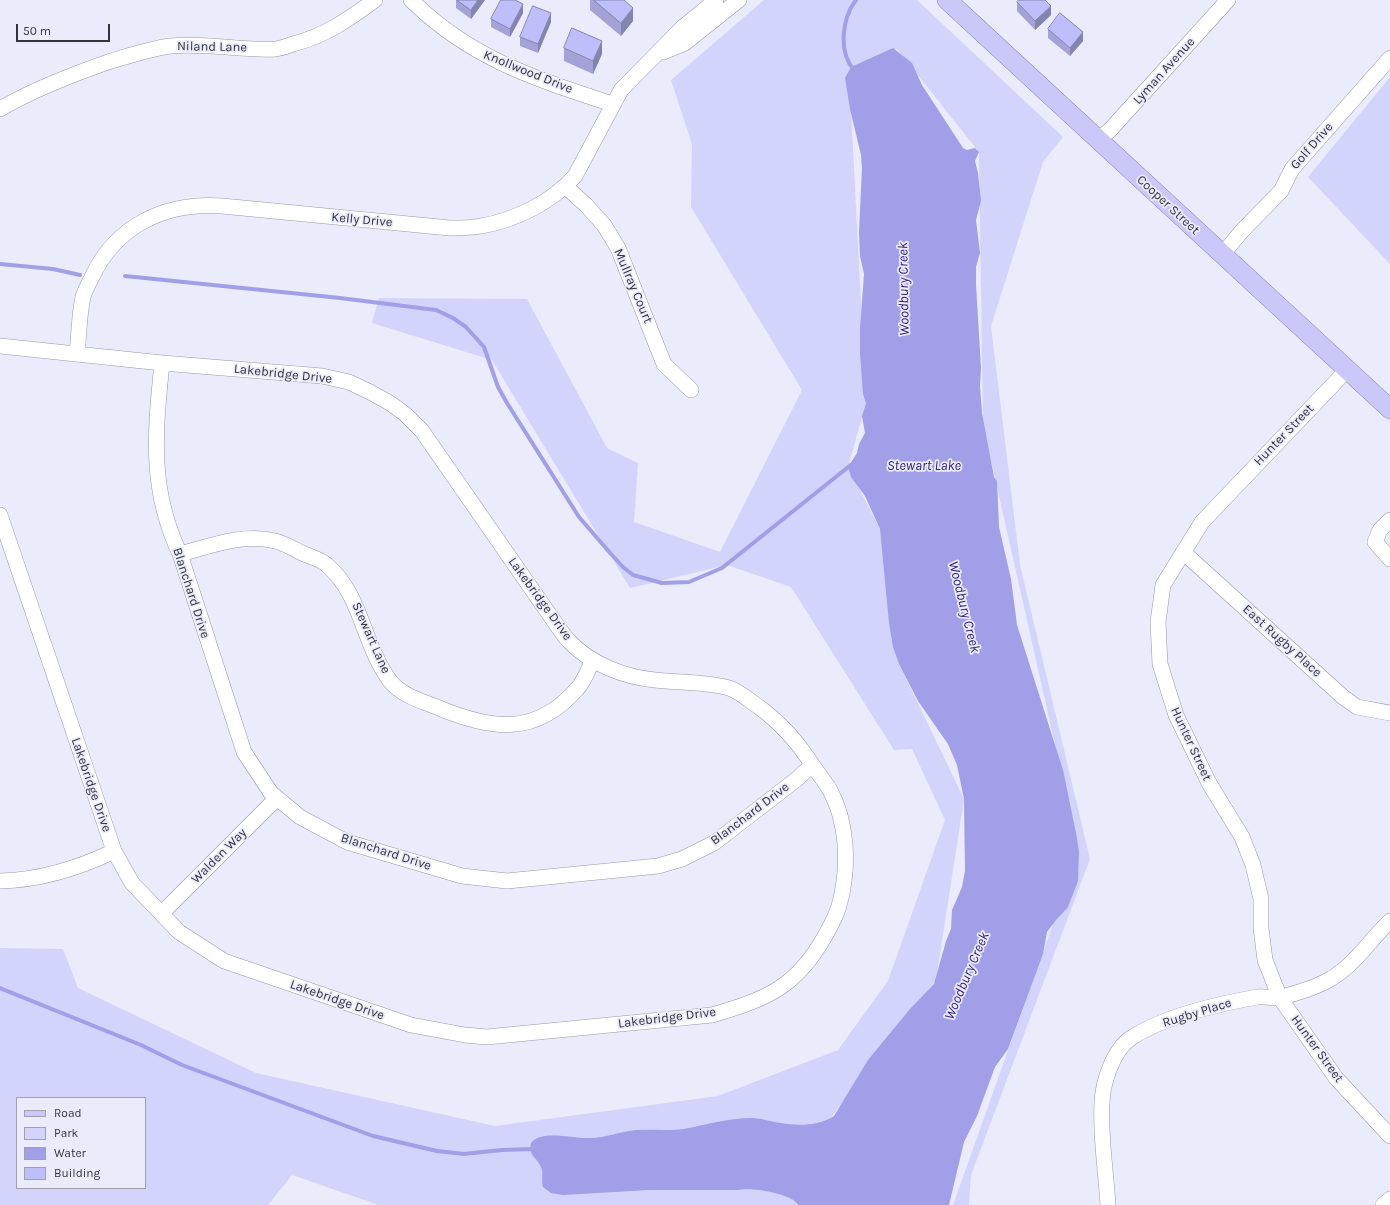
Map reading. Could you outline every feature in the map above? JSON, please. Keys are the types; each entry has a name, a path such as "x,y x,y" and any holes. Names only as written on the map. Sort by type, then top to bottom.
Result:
{"main road":[{"name":"Cooper Street","path":"947,0 1390,409"}],"street":[{"name":"Niland Lane","path":"0,108 22,96 79,72 138,53 170,46 208,44 277,49 302,42 325,33 341,24 375,0"},
{"name":"Knollwood Drive","path":"411,0 444,28 470,47 497,62 541,80 612,104"},
{"path":"694,0 697,4 712,6"},
{"name":"Kelly Drive","path":"77,354 83,296 96,268 110,249 127,231 168,210 199,204 450,228 481,226 504,220 534,208 566,187 575,176 590,150 612,104 621,90 660,53 682,28 712,6 739,0"},
{"name":"Lyman Avenue","path":"1098,140 1110,130 1228,0"},
{"name":"Golf Drive","path":"1222,255 1241,232 1281,191 1292,169 1390,58"},
{"name":"Mullray Court","path":"566,187 600,220 618,248 664,364 691,390"},
{"name":"Lakebridge Drive","path":"0,346 162,363 322,376 349,382 390,403 405,414 422,431 564,634 581,652 593,660 626,675 655,680 686,682 731,688 772,717 795,738 830,791 841,819 846,852 845,882 838,914 820,945 802,970 791,981 764,997 744,1005 712,1015 487,1036 465,1035 436,1030 375,1013 224,961 179,932 132,883 114,851 0,515"},
{"name":"Blanchard Drive","path":"162,363 156,424 156,463 162,506 169,532 180,554 244,752 266,787 276,799 300,817 347,842 462,876 507,881 658,866 682,859 714,843 798,779 812,765"},
{"name":"Hunter Street","path":"1347,370 1202,522 1163,585 1158,622 1160,664 1176,715 1208,783 1242,837 1253,865 1261,899 1262,928 1266,960 1280,998 1336,1078 1390,1136"},
{"path":"1390,520 1380,530 1374,542 1390,559"},
{"name":"Stewart Lane","path":"180,554 226,542 251,538 276,541 326,564 345,584 356,604 380,666 391,682 404,694 477,722 506,726 532,721 558,708 578,688 593,660"},
{"name":"East Rugby Place","path":"1184,552 1343,697 1357,707 1390,713"},
{"name":"Walden Way","path":"162,913 276,799"},
{"path":"0,881 35,878 75,868 114,851"},
{"name":"Rugby Place","path":"1108,1205 1102,1149 1102,1101 1106,1081 1119,1050 1130,1038 1166,1021 1186,1014 1259,996 1280,998 1332,978 1351,962 1390,921"},
{"path":"1383,1205 1390,1199"}],"green space":[{"path":"764,0 917,0 1063,137 1043,162 991,326 1020,565 1090,859 971,1175 969,1205 953,1205 1079,851 983,425 979,152 897,49 849,70 866,403 848,467 880,529 899,664 964,799 936,980 830,1119 796,1205 379,1205 292,1175 268,1205 0,1205 0,948 63,949 78,988 256,1073 495,1126 718,1096 838,1050 888,981 945,820 912,749 894,750 791,587 727,565 630,588 492,360 372,323 379,298 527,299 607,448 638,463 634,522 720,552 802,390 691,207 692,144 671,80"},
{"path":"1390,77 1390,264 1308,177"}],"water":[{"name":"Stewart Lake","path":"893,48 912,63 922,85 963,148 967,150 975,148 979,152 975,161 981,201 976,220 980,253 976,267 976,285 982,413 994,477 997,481 999,527 1011,579 1017,625 1063,770 1079,851 1078,881 1068,907 1047,932 1043,954 1008,1049 995,1067 977,1116 964,1142 949,1205 798,1205 788,1197 780,1194 752,1189 649,1190 563,1195 551,1193 543,1187 542,1169 533,1156 530,1147 531,1143 543,1136 595,1138 637,1130 683,1129 742,1118 801,1125 822,1122 834,1116 868,1060 910,1009 934,984 946,941 951,929 952,910 962,887 965,871 964,799 957,765 948,744 918,701 899,664 893,647 889,623 880,529 865,496 851,477 848,467 857,453 859,444 865,433 862,416 866,403 863,394 860,353 860,328 864,274 860,256 859,232 862,168 861,155 850,109 845,78 851,67"}],"building":[{"path":"457,0 478,0 471,10"},
{"path":"501,0 515,0 523,4 510,29 491,19"},
{"path":"594,0 624,0 633,8 621,23"},
{"path":"1019,0 1045,0 1051,6 1035,21 1017,2"},
{"path":"533,6 551,13 538,44 520,37"},
{"path":"1060,13 1083,32 1070,48 1048,29"},
{"path":"572,28 602,41 593,61 564,48"}],"waterway":[{"name":"Woodbury Creek","path":"854,70 849,63 846,54 844,35 845,25 851,7 856,0"},
{"path":"0,264 53,269 80,275"},
{"path":"125,276 340,298 436,310 453,318 466,327 484,347 498,387 579,517 623,567 633,575 662,583 689,582 722,568 852,464"},
{"path":"0,988 141,1045 182,1065 373,1136 437,1151 464,1154 502,1150 535,1149"}]}
